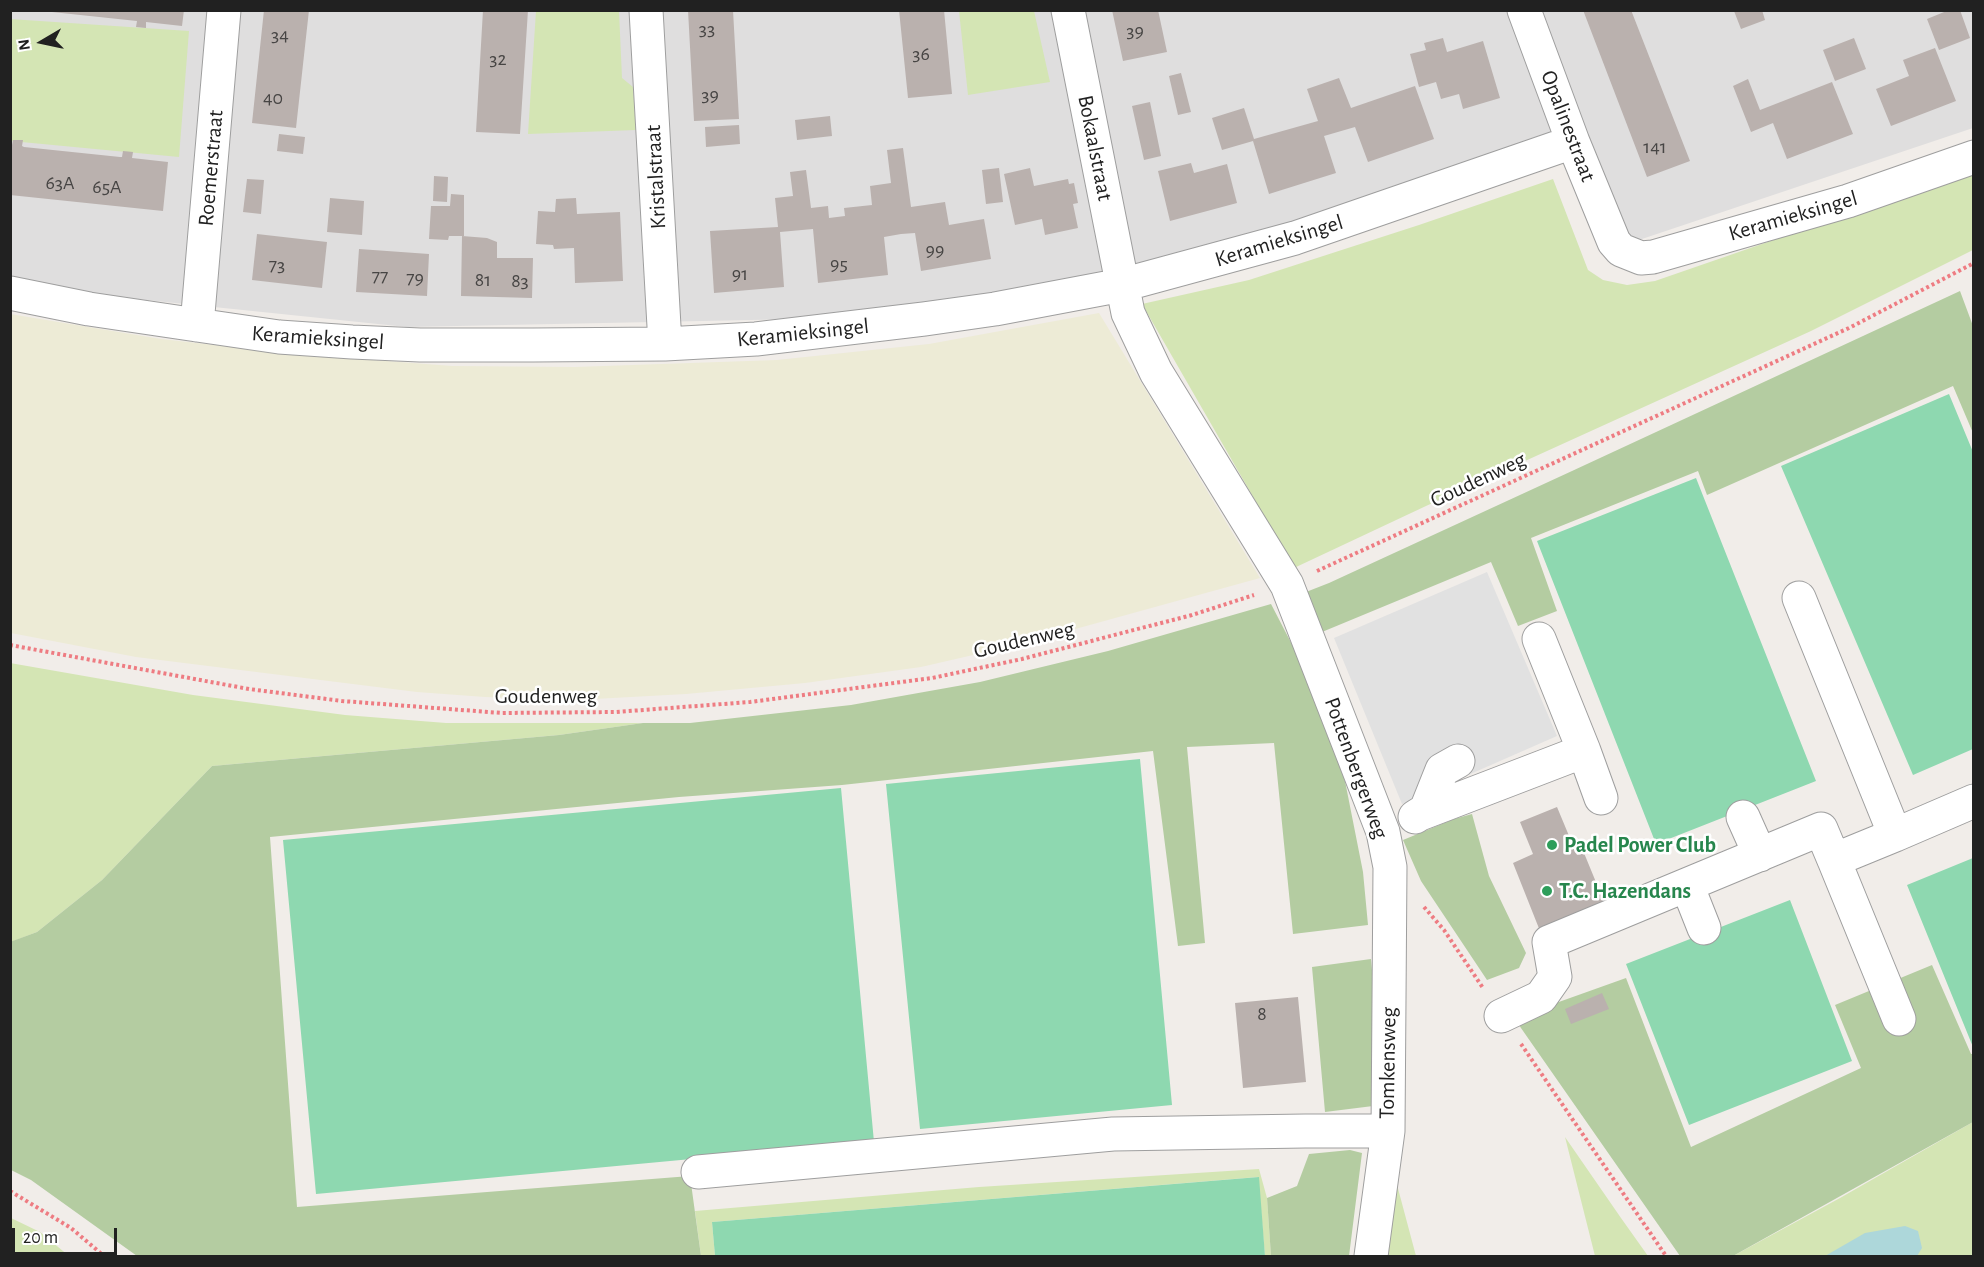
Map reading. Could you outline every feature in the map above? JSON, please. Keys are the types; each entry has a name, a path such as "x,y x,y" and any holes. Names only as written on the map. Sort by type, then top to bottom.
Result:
{"street":[{"name":"Roemerstraat","path":"197,326 224,10"},
{"name":"Kristalstraat","path":"646,10 665,344"},
{"name":"Bokaalstraat","path":"1068,10 1125,299"},
{"name":"Opalinestraat","path":"1524,10 1573,142 1614,242"},
{"name":"Keramieksingel","path":"10,293 89,309 279,337 420,345 665,344 756,339 994,309 1125,299 1573,142"},
{"name":"Keramieksingel","path":"1614,242 1621,250 1641,258 1653,257 1848,201 1974,157"},
{"name":"Pottenbergerweg","path":"1125,299 1156,372 1287,585 1383,832 1390,867"},
{"path":"1799,598 1895,835"},
{"path":"1539,639 1601,798"},
{"path":"1383,832 1420,814 1584,750"},
{"path":"1420,814 1430,803 1442,770 1458,761"},
{"path":"1834,860 1974,801"},
{"path":"1743,817 1760,855"},
{"path":"1502,1016 1541,997 1556,977 1549,942 1821,829 1899,1019"},
{"name":"Tomkensweg","path":"1371,1257 1388,1131 1390,867"},
{"path":"1687,885 1704,928"},
{"path":"698,1172 1113,1134 1388,1131"}],"path":[{"name":"Goudenweg","path":"10,645 249,689 330,700 502,713 616,712 750,702 932,678 1022,659 1192,615 1287,585 1849,328 1974,263"},
{"name":"Pottenbergerweg","path":"1390,867 1444,930 1666,1257"},
{"path":"10,1191 71,1228 104,1257"}],"shaded area":[{"path":"11,11 1973,11 1973,128 1627,244 1558,130 1119,282 899,317 407,327 11,286"},
{"path":"1099,313 1260,578 1021,644 921,667 805,683 686,694 576,700 417,692 136,657 11,633 10,314 161,339 295,354 452,366 575,367 777,360 929,344"},
{"path":"1487,572 1557,736 1402,804 1334,638"}],"green space":[{"path":"536,11 619,11 622,78 633,87 636,130 528,134"},
{"path":"959,11 1034,11 1050,82 968,95"},
{"path":"10,19 189,31 179,157 11,141"},
{"path":"1973,171 1973,250 1811,331 1294,568 1142,304 1249,280 1553,179 1588,270 1603,280 1627,285 1655,281"},
{"path":"1960,291 1973,326 1973,433 1953,386 1707,495 1698,471 1531,538 1557,611 1518,626 1491,562 1322,632 1306,592"},
{"path":"1949,394 1973,452 1973,749 1913,775 1781,466"},
{"path":"1696,478 1816,781 1656,844 1537,541"},
{"path":"1271,604 1299,658 1345,781 1363,872 1368,925 1293,934 1274,743 1187,747 1205,943 1178,946 1153,751 842,785 679,797 270,837 297,1207 690,1176 701,1256 137,1256 31,1180 11,1170 10,942 37,932 102,880 212,766 559,735 643,723 690,723 851,705 980,682 1108,651"},
{"path":"10,663 193,695 345,715 446,723 643,723 559,735 212,766 102,880 37,932 11,942"},
{"path":"1140,759 1172,1105 920,1129 886,784"},
{"path":"841,788 874,1142 316,1194 283,840"},
{"path":"1472,814 1489,876 1526,953 1519,968 1487,980 1421,881 1403,840"},
{"path":"1973,858 1974,1047 1907,885"},
{"path":"1790,900 1852,1061 1689,1125 1626,964"},
{"path":"1371,959 1375,1003 1373,1106 1325,1112 1312,967"},
{"path":"1932,965 1971,1054 1973,1054 1973,1122 1733,1256 1680,1256 1514,1018 1626,978 1691,1147 1861,1068 1835,1005"},
{"path":"1973,1122 1973,1256 1733,1256 1840,1198"},
{"path":"1565,1137 1621,1218 1648,1256 1595,1256"},
{"path":"1350,1150 1362,1153 1349,1256 1271,1256 1267,1198 1297,1186 1309,1154"},
{"path":"1259,1169 1267,1198 1271,1256 1265,1256 1258,1177 712,1222 715,1256 701,1256 695,1211 979,1187"},
{"path":"1259,1177 1265,1256 715,1256 712,1222"},
{"path":"1396,1181 1416,1256 1383,1256"},
{"path":"11,1218 40,1232 69,1256 11,1256"}],"water":[{"path":"1905,1226 1918,1231 1922,1248 1917,1256 1825,1256 1865,1233"}],"building":[{"path":"52,10 184,10 182,26 146,22 146,28 136,27 137,21 52,12"},
{"path":"264,10 309,10 296,128 252,123"},
{"path":"483,10 528,10 520,134 476,132"},
{"path":"688,10 733,10 739,119 694,121"},
{"path":"899,10 944,10 952,94 908,98"},
{"path":"1112,10 1158,10 1167,52 1123,61"},
{"path":"1583,10 1631,10 1690,161 1647,177"},
{"path":"1762,10 1765,20 1741,29 1734,11"},
{"path":"1949,10 1960,10 1970,38 1939,50 1927,19"},
{"path":"1443,38 1447,52 1483,41 1500,98 1463,109 1459,94 1441,99 1436,82 1419,87 1410,54 1426,50 1424,43"},
{"path":"1854,38 1866,69 1835,81 1823,50"},
{"path":"1935,48 1956,101 1891,126 1876,89 1909,76 1903,60"},
{"path":"1181,73 1191,112 1178,115 1169,76"},
{"path":"1339,78 1351,108 1415,86 1434,139 1368,162 1355,127 1324,136 1336,173 1269,194 1253,141 1222,150 1212,118 1244,108 1254,139 1318,121 1307,89"},
{"path":"1748,79 1760,110 1832,82 1853,134 1787,159 1773,123 1751,132 1733,86"},
{"path":"1150,102 1161,156 1144,160 1132,106"},
{"path":"830,116 832,136 797,140 795,120"},
{"path":"739,125 740,144 706,147 705,127"},
{"path":"279,134 305,137 303,154 277,151"},
{"path":"13,140 23,140 22,146 24,147 120,157 123,151 133,152 132,158 168,162 163,211 10,195 10,145"},
{"path":"903,148 911,207 945,202 949,225 984,219 991,259 921,271 915,233 901,234 884,237 888,275 818,283 813,229 780,232 784,287 714,293 710,231 778,227 775,198 793,196 790,172 806,170 811,208 828,206 829,218 845,216 844,208 872,205 870,186 891,183 887,150"},
{"path":"1191,163 1194,173 1227,164 1237,203 1170,221 1158,171"},
{"path":"999,168 1003,202 986,204 982,170"},
{"path":"1030,168 1034,186 1068,179 1069,184 1074,183 1078,203 1073,204 1078,228 1045,235 1042,219 1015,225 1004,174"},
{"path":"434,176 448,177 447,202 433,201"},
{"path":"247,179 264,180 261,214 243,212"},
{"path":"451,194 464,195 464,236 449,236 448,240 429,239 431,206 450,206"},
{"path":"330,198 364,201 362,235 327,232"},
{"path":"576,198 577,214 620,212 623,281 575,283 574,248 554,249 553,245 536,244 538,211 555,212 556,199"},
{"path":"257,234 327,242 322,288 252,280"},
{"path":"462,236 487,238 497,242 497,258 533,258 532,298 461,296"},
{"path":"359,249 429,254 427,296 356,292"},
{"path":"1557,807 1577,855 1584,853 1607,909 1542,936 1513,863 1533,854 1520,822"},
{"path":"1602,993 1609,1009 1571,1024 1565,1009"},
{"path":"1298,997 1306,1082 1243,1088 1235,1003"}],"place":[{"name":"Padel Power Club","path":"1552,845"},
{"name":"T.C. Hazendans","path":"1547,891"}]}
